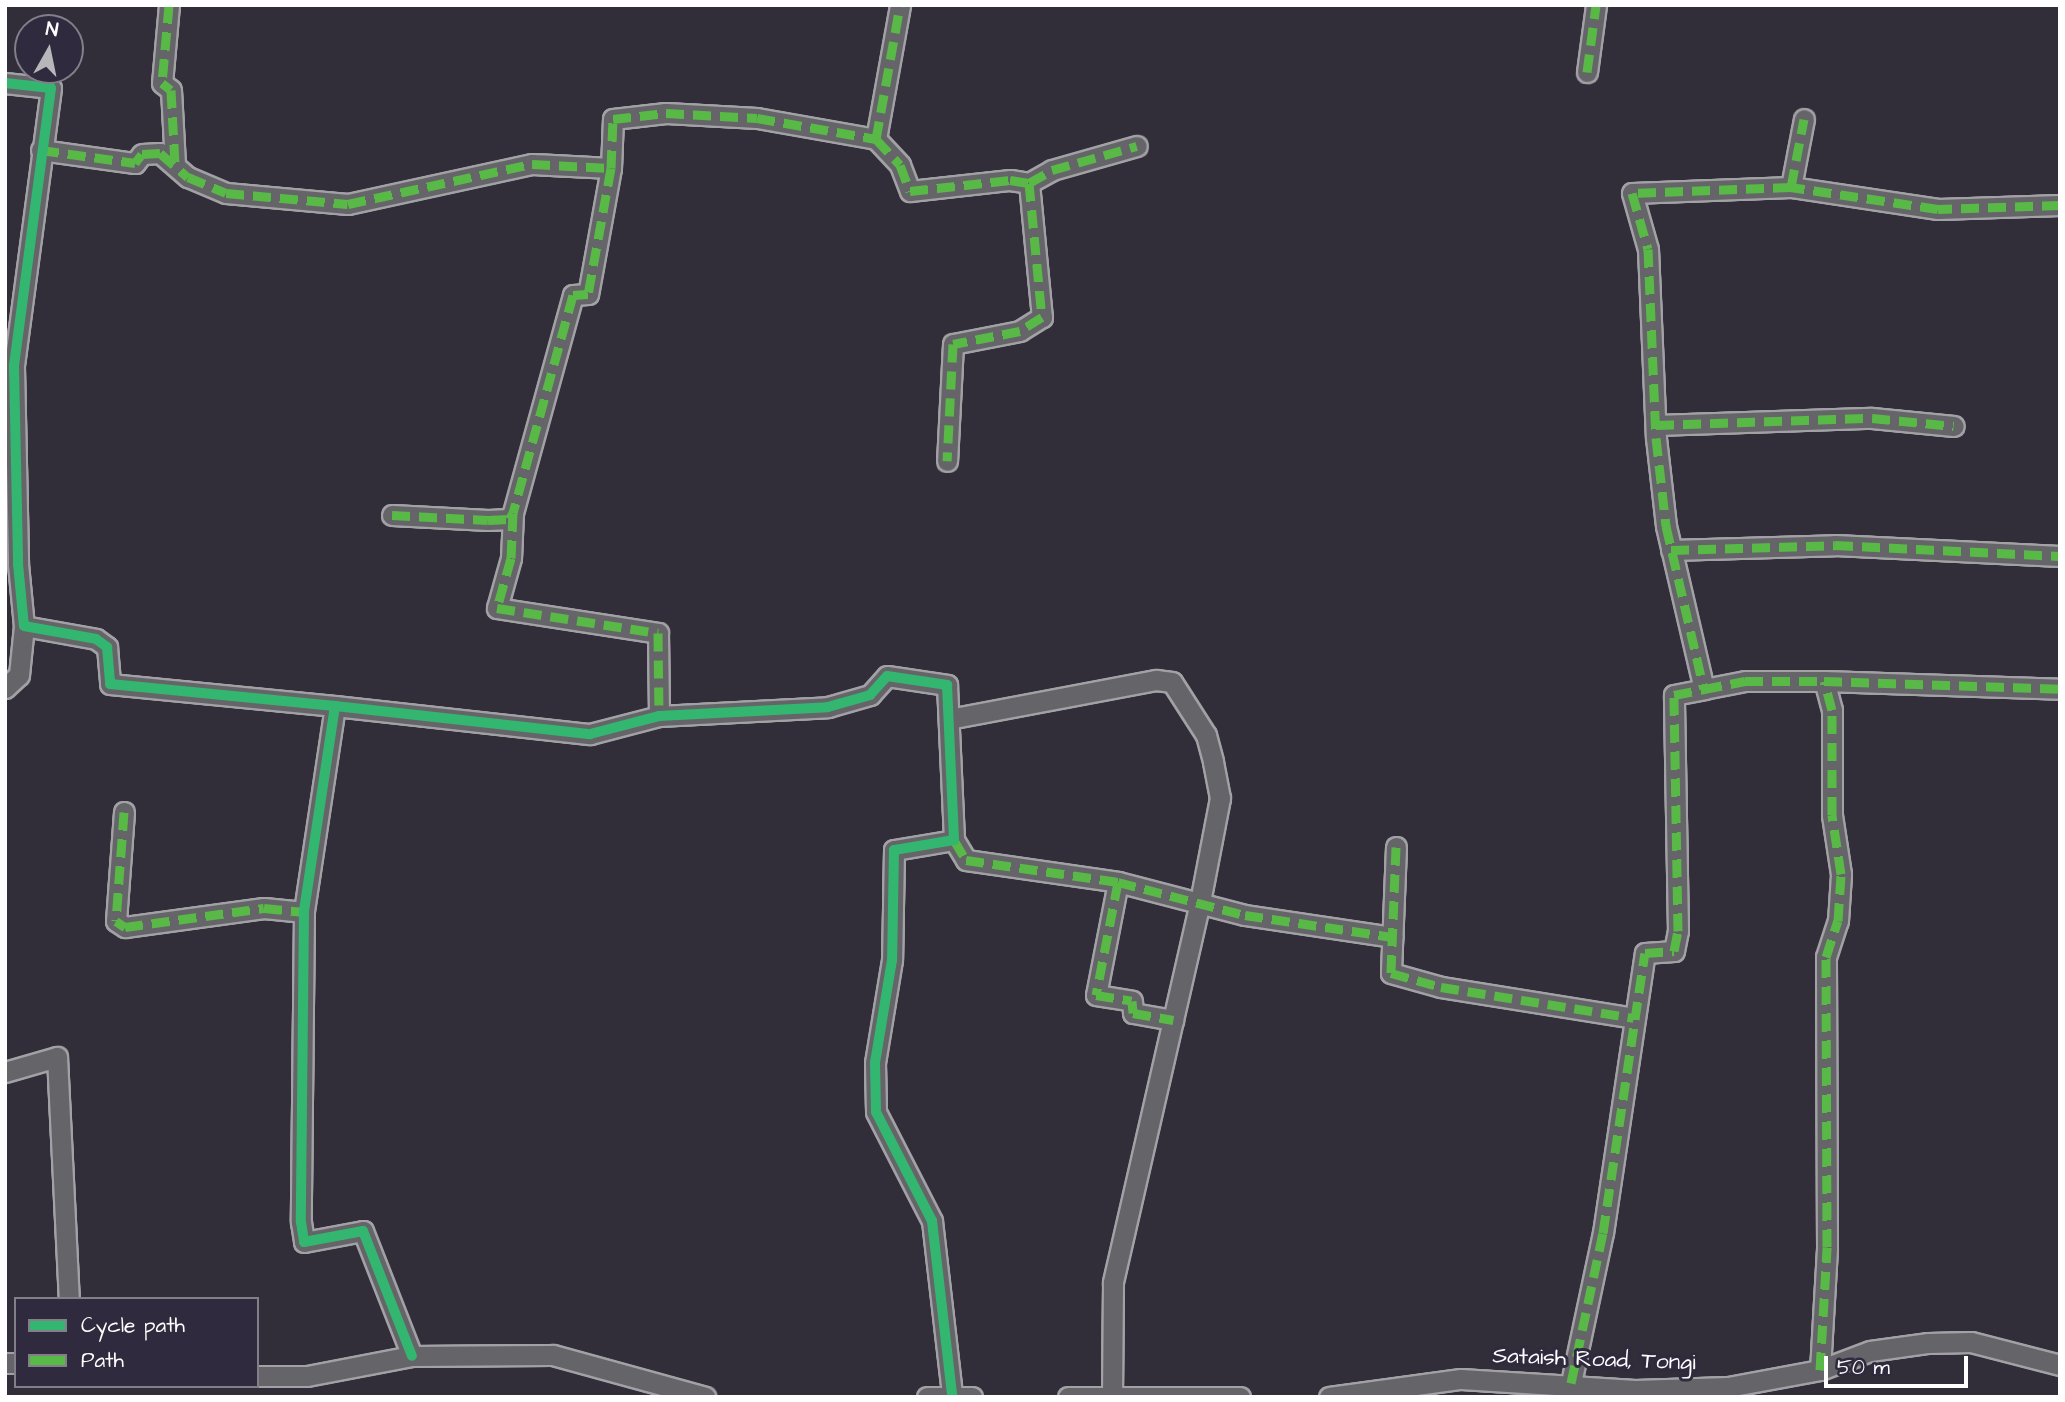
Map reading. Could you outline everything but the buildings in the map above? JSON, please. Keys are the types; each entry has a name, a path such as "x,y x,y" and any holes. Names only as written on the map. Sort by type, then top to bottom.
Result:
{"street":[{"path":"169,5 162,83 171,90 175,165"},
{"path":"876,139 900,5"},
{"path":"1587,72 1596,5"},
{"path":"5,83 51,88 14,367 18,564 24,626 19,675 5,688"},
{"path":"659,716 658,633 497,608 511,558 513,513 573,295 589,294 611,168 613,119 666,113 757,118 876,139 900,165 910,191 1010,180 1029,183 1052,170 1137,146"},
{"path":"1791,187 1804,119"},
{"path":"41,150 135,163 142,154 160,153 188,177 226,192 348,204 532,164 611,168"},
{"path":"947,461 953,344 1020,331 1042,317 1029,183"},
{"path":"1704,689 1671,550 1656,425 1648,249 1632,192 1791,187 1938,209 2060,205"},
{"path":"1656,425 1847,418 1954,426"},
{"path":"392,515 488,520 509,519 513,513"},
{"path":"1671,550 1835,545 2060,556"},
{"path":"24,626 96,639 107,647 110,684 590,734 659,716 828,707 870,695 887,676 947,685 954,840 966,860 1118,882 1245,915 1392,937"},
{"path":"949,719 1156,680 1172,682 1206,735 1220,797 1200,902 1182,961 1174,1020 1112,1283 1112,1395"},
{"path":"1571,1383 1603,1233 1645,953 1674,951 1678,931 1674,695 1745,681 1824,681 2060,690"},
{"path":"1820,1370 1826,1247 1826,957 1838,921 1841,874 1832,815 1832,710 1824,681"},
{"path":"335,706 303,912 298,1091 304,1242 363,1231 412,1356"},
{"path":"124,811 116,921 125,927 264,908 303,912"},
{"path":"927,1397 962,1396 932,1220 876,1112 875,1063 892,960 894,850 954,840"},
{"path":"1396,847 1391,973 1441,987 1634,1018"},
{"path":"1118,882 1096,995 1132,1001 1133,1013 1174,1020"},
{"path":"5,1072 57,1057 69,1297"},
{"name":"Sataish Road, Tongi","path":"1329,1397 1461,1379 1571,1383 1666,1391 1764,1383 1820,1370 1870,1351 1972,1342 2060,1365"},
{"path":"259,1376 307,1376 412,1356 553,1355 705,1397"},
{"path":"1068,1397 1240,1397"}],"marked path":[{"path":"169,5 162,83 171,90 175,165"},
{"path":"611,168 613,119 666,113 757,118 876,139 900,5"},
{"path":"1587,72 1596,5"},
{"path":"1791,187 1804,119"},
{"path":"876,139 900,165 910,191 1010,180 1029,183 1042,317 1020,331 953,344 947,461"},
{"path":"1029,183 1052,170 1137,146"},
{"path":"41,150 135,163 142,154 160,153 188,177 226,193 348,204 532,164 611,168 588,294 573,295 513,513 511,558 497,608 658,633 659,716"},
{"path":"2060,205 1938,209 1791,187 1632,193 1648,249 1656,438 1666,526 1704,689 1745,681 2060,689"},
{"path":"1656,425 1872,418 1954,426"},
{"path":"392,515 488,520 509,519 513,513"},
{"path":"1671,550 1835,545 2060,556"},
{"path":"1820,1370 1827,1247 1826,957 1838,921 1841,874 1832,815 1832,710 1824,681"},
{"path":"1571,1383 1603,1233 1645,953 1674,951 1678,931 1674,695 1704,689"},
{"path":"124,812 116,921 125,927 264,908 304,912"},
{"path":"954,840 966,860 1118,882 1245,915 1392,937"},
{"path":"1396,847 1391,973 1441,987 1634,1018"},
{"path":"1118,882 1096,995 1132,1001 1133,1013 1173,1020"}],"cycle path":[{"path":"5,83 51,88 14,367 18,564 24,626 96,639 107,647 110,684 335,706 304,912 301,1222 304,1242 363,1231 412,1356"},
{"path":"335,706 590,734 659,716 828,707 870,695 887,676 947,685 954,840 894,850 892,960 875,1063 876,1112 932,1221 952,1395"}]}
